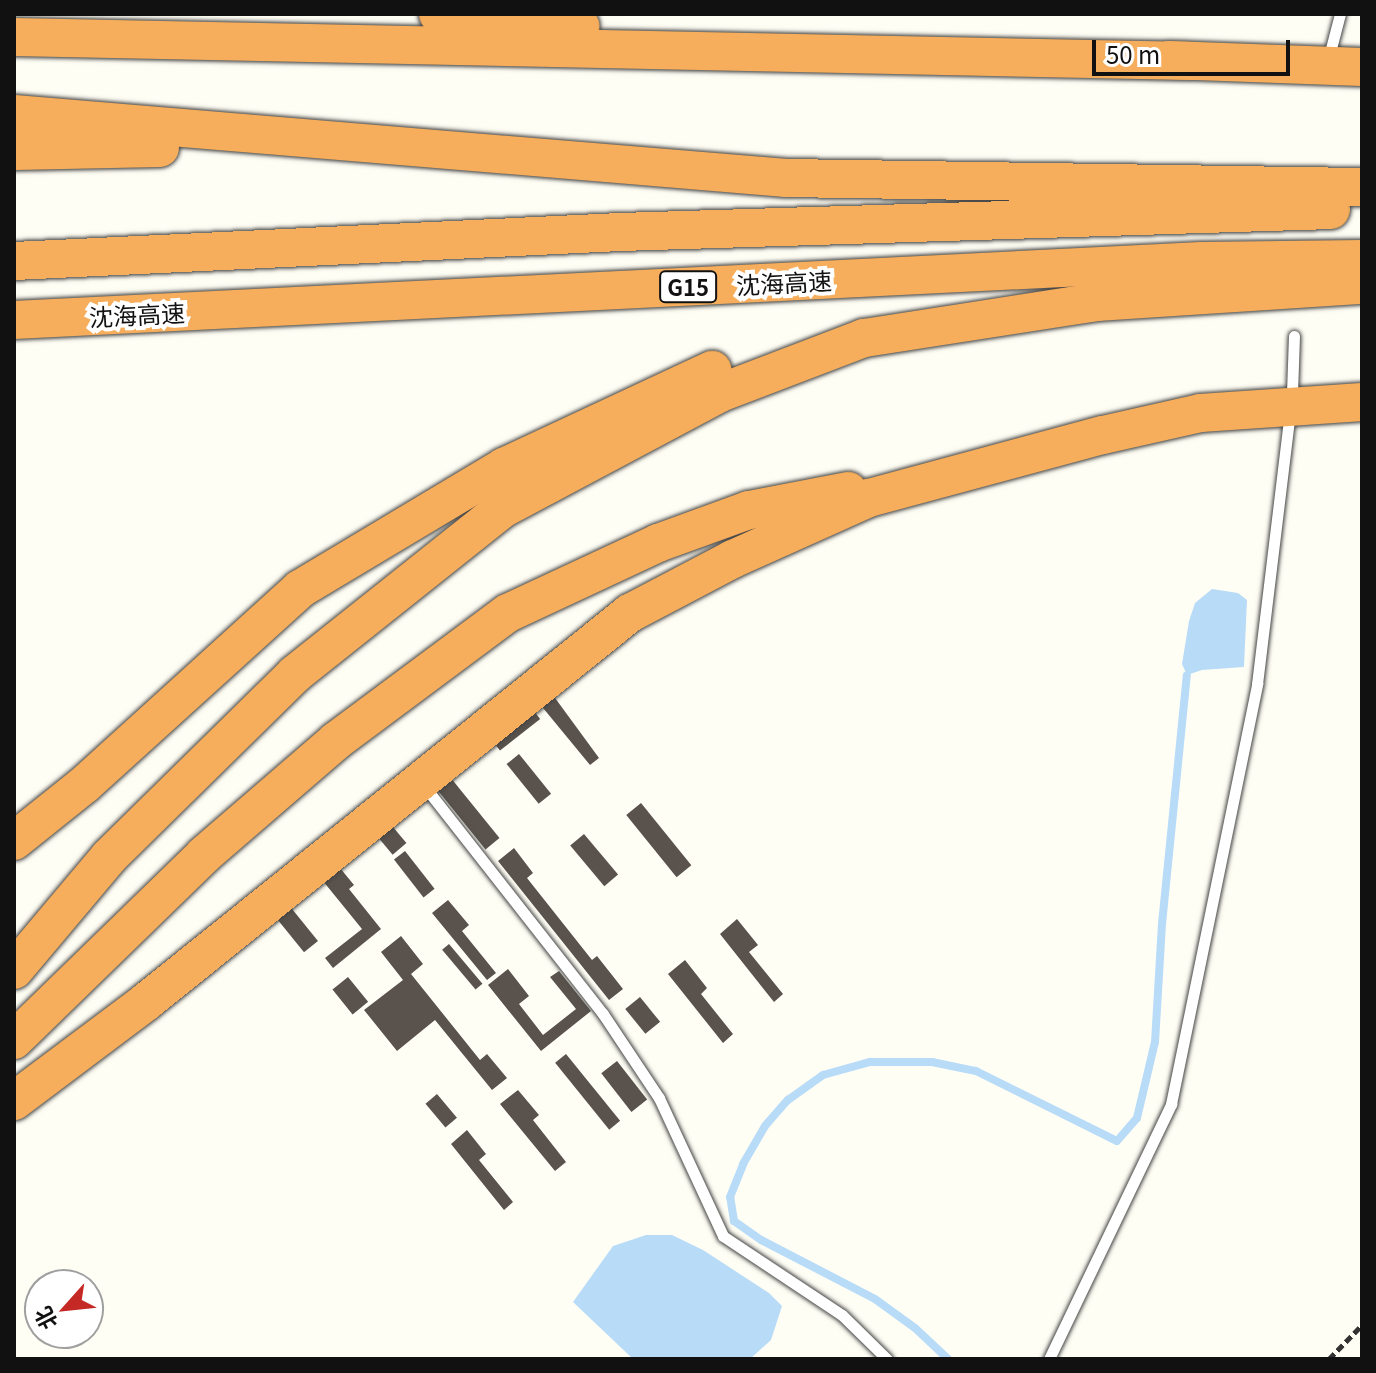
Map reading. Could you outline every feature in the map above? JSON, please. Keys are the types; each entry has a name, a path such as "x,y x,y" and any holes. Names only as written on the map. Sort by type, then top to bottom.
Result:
{"highway":[{"path":"438,14 681,35 1192,61"},
{"path":"14,37 1362,67"},
{"path":"14,114 786,178 1362,187"},
{"path":"14,151 371,144"},
{"path":"14,261 620,232 1362,209"},
{"name":"沈海高速","path":"14,320 1202,261 1362,259"},
{"path":"14,841 84,785 300,589 504,467 711,370 864,338 1096,302 1362,285"},
{"path":"14,970 109,857 295,674 504,508 720,393 864,338"},
{"path":"14,1040 204,855 336,741 508,613 658,543 749,510 987,464 1201,413 1362,402"},
{"path":"14,1101 147,1001 630,613 733,559 869,498 987,464"}],"lane":[{"path":"1322,81 1340,14"},
{"path":"1049,1359 1171,1104 1257,684 1292,393 1294,336"},
{"path":"1292,393 1306,392"},
{"path":"425,787 603,1014 659,1098 723,1236 842,1315 887,1359"}],"path":[{"path":"1329,1359 1362,1325"}],"water":[{"path":"1212,589 1238,593 1247,600 1244,667 1202,670 1187,675 1182,664 1189,621 1195,603"},
{"path":"646,1235 672,1235 703,1250 769,1293 782,1306 771,1340 750,1359 633,1359 573,1302 613,1246"}],"building":[{"path":"547,687 599,758 590,765 534,697"},
{"path":"526,701 540,719 500,751 486,732"},
{"path":"519,754 551,794 539,804 507,764"},
{"path":"446,772 499,838 486,849 432,783"},
{"path":"641,803 691,865 677,877 626,815"},
{"path":"382,814 406,843 393,855 368,826"},
{"path":"584,834 618,875 604,886 570,846"},
{"path":"514,848 533,873 527,878 592,960 597,956 623,989 609,1000 498,861"},
{"path":"405,851 435,889 424,897 394,860"},
{"path":"331,857 354,885 349,889 381,929 333,968 325,958 362,929 314,870"},
{"path":"284,899 318,941 304,952 270,910"},
{"path":"448,900 469,925 462,931 496,973 487,980 432,913"},
{"path":"737,919 758,945 749,952 783,994 774,1002 720,934"},
{"path":"401,936 423,964 411,974 480,1060 487,1054 507,1078 492,1090 435,1020 397,1051 364,1010 403,980 381,952"},
{"path":"449,944 482,984 476,990 442,950"},
{"path":"685,960 707,988 701,994 733,1034 723,1043 668,974"},
{"path":"508,969 529,996 519,1004 543,1035 576,1009 550,977 559,971 591,1011 541,1051 488,985"},
{"path":"348,977 368,1002 353,1014 332,990"},
{"path":"640,997 660,1022 645,1034 625,1009"},
{"path":"566,1054 620,1121 609,1130 555,1063"},
{"path":"617,1061 647,1100 631,1112 601,1073"},
{"path":"518,1090 539,1115 533,1120 566,1162 555,1171 500,1104"},
{"path":"437,1094 457,1118 445,1127 426,1104"},
{"path":"467,1130 486,1154 479,1160 513,1202 504,1210 451,1144"}],"waterway":[{"path":"948,1359 915,1328 875,1299 761,1240 734,1221 730,1197 743,1164 765,1126 788,1100 823,1075 870,1062 932,1062 976,1071 1117,1141 1137,1118 1155,1042 1162,924 1187,675"}]}
